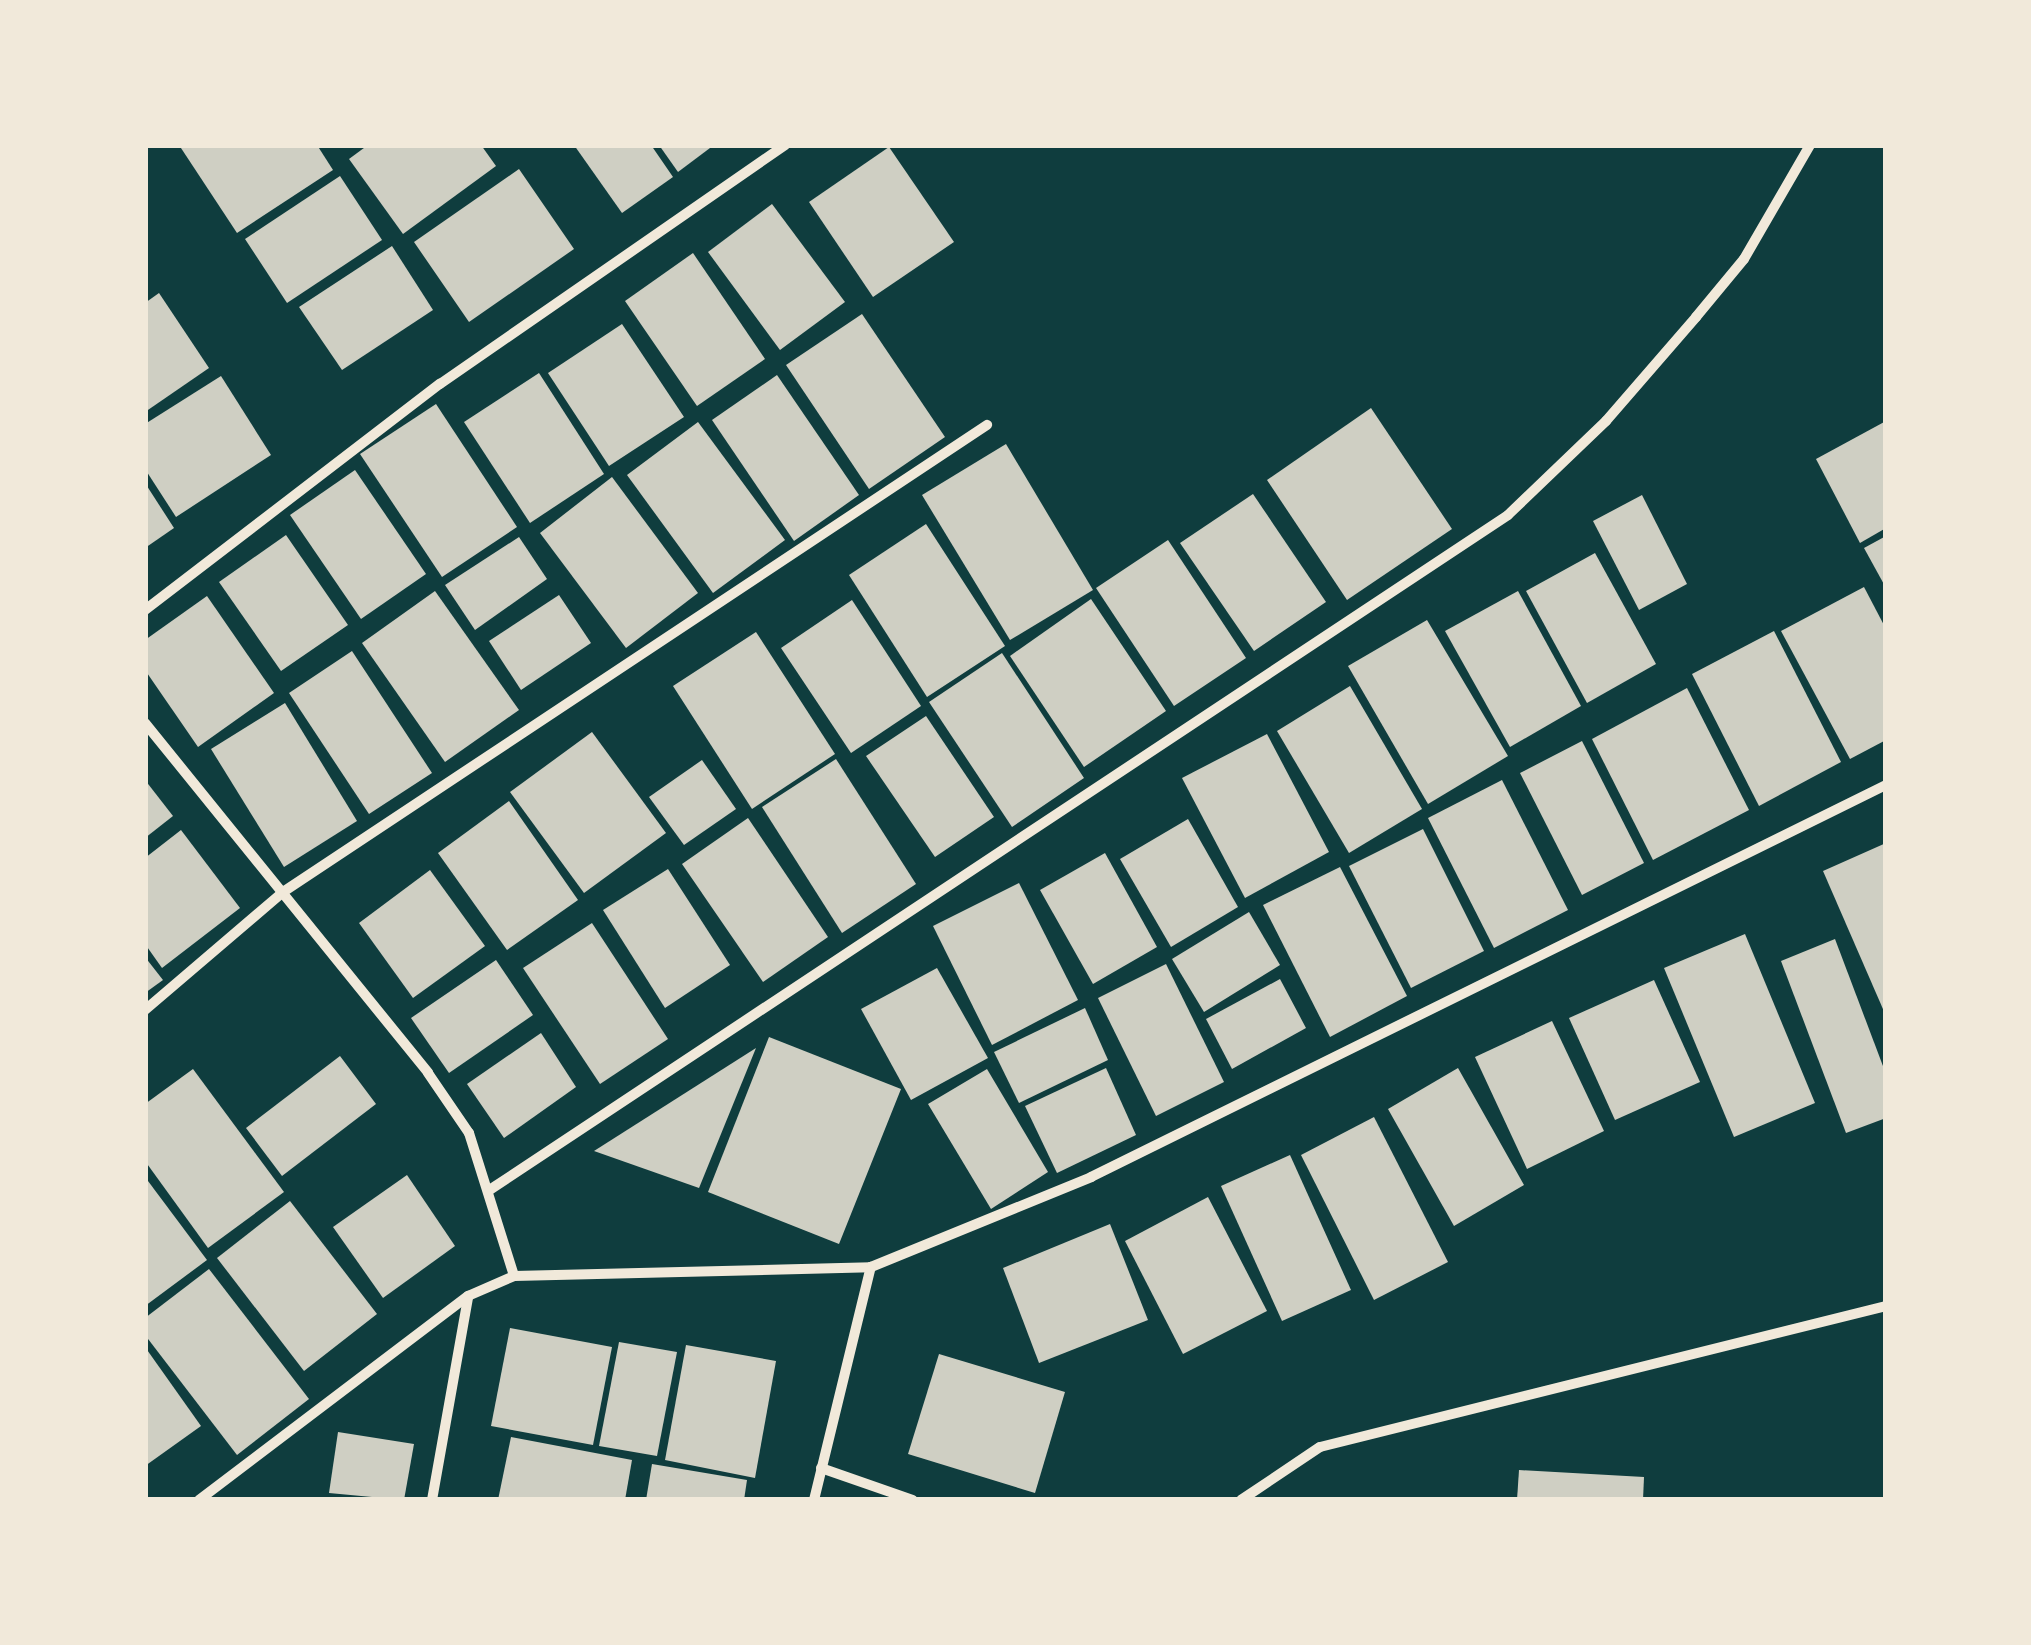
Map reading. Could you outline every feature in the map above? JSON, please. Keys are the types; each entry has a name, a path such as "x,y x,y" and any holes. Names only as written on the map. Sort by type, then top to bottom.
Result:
{"street":[{"path":"145,610 440,384 785,145"},
{"path":"492,1190 1508,515 1606,421 1696,317 1754,243 1810,145"},
{"path":"145,1010 283,892 987,424"},
{"path":"145,723 428,1072 468,1133 492,1190 514,1276"},
{"path":"199,1500 468,1296 514,1276 871,1266 1090,1177 1886,786"},
{"path":"814,1500 871,1266"},
{"path":"432,1500 468,1296"},
{"path":"1241,1500 1320,1448 1886,1306"},
{"path":"821,1468 913,1500"}],"building":[{"path":"179,145 317,145 333,170 237,233"},
{"path":"368,145 481,145 496,166 403,234 349,159"},
{"path":"574,145 651,145 673,177 622,213"},
{"path":"659,145 714,145 678,172"},
{"path":"889,147 954,242 873,297 809,202"},
{"path":"519,169 574,249 469,322 414,242"},
{"path":"340,176 382,240 287,303 245,239"},
{"path":"772,204 845,302 780,350 708,252"},
{"path":"392,246 433,310 342,370 299,307"},
{"path":"693,253 765,359 697,406 625,301"},
{"path":"159,293 209,368 145,412 145,303"},
{"path":"862,314 945,437 869,489 786,365"},
{"path":"622,324 684,417 609,466 548,373"},
{"path":"539,373 604,474 530,523 464,422"},
{"path":"777,375 859,495 794,541 712,420"},
{"path":"221,376 271,455 176,517 145,469 145,424"},
{"path":"436,404 517,527 442,577 360,454"},
{"path":"1371,408 1452,529 1347,600 1267,480"},
{"path":"1886,421 1886,528 1860,543 1816,459"},
{"path":"698,422 785,540 713,593 627,475"},
{"path":"1006,444 1093,590 1010,640 922,495"},
{"path":"355,470 426,574 361,619 290,515"},
{"path":"612,477 698,593 626,648 540,533"},
{"path":"145,483 174,528 145,548"},
{"path":"1253,494 1326,602 1254,651 1180,543"},
{"path":"1642,495 1687,584 1639,610 1593,521"},
{"path":"926,524 1005,646 927,697 849,575"},
{"path":"286,535 348,625 281,671 219,582"},
{"path":"1886,536 1886,588 1864,548"},
{"path":"519,537 547,579 475,630 445,585"},
{"path":"1168,540 1246,658 1174,706 1096,588"},
{"path":"1595,553 1656,664 1587,703 1526,591"},
{"path":"1864,587 1886,629 1886,740 1850,759 1781,631"},
{"path":"435,591 519,710 445,762 362,643"},
{"path":"1518,591 1581,706 1510,747 1445,631"},
{"path":"559,595 591,643 521,690 489,641"},
{"path":"207,596 274,693 198,747 145,670 145,640"},
{"path":"1091,599 1166,711 1084,767 1010,656"},
{"path":"852,600 921,706 851,753 781,648"},
{"path":"1427,620 1508,756 1428,804 1348,666"},
{"path":"1774,631 1841,762 1759,806 1692,674"},
{"path":"756,632 835,754 752,809 673,686"},
{"path":"352,651 432,773 369,814 289,693"},
{"path":"1002,653 1084,778 1012,827 929,702"},
{"path":"1350,686 1422,809 1349,853 1277,731"},
{"path":"1687,688 1749,810 1653,860 1592,739"},
{"path":"285,703 357,821 284,867 211,749"},
{"path":"926,716 994,817 935,857 866,756"},
{"path":"592,732 666,833 584,893 510,792"},
{"path":"1267,734 1329,852 1245,898 1182,778"},
{"path":"1582,741 1644,863 1582,895 1520,773"},
{"path":"836,759 916,884 842,933 762,807"},
{"path":"702,760 736,809 684,845 649,797"},
{"path":"145,780 173,816 145,838"},
{"path":"1502,780 1568,910 1494,948 1428,818"},
{"path":"509,801 578,900 507,950 438,853"},
{"path":"748,818 828,937 763,982 682,864"},
{"path":"1188,819 1238,907 1171,947 1120,859"},
{"path":"1423,829 1484,951 1411,988 1349,866"},
{"path":"181,830 240,908 162,968 145,944 145,858"},
{"path":"1886,843 1886,1016 1823,871"},
{"path":"1105,853 1157,947 1093,984 1040,890"},
{"path":"1340,867 1407,996 1330,1037 1263,905"},
{"path":"668,869 730,965 665,1008 603,910"},
{"path":"430,870 485,946 413,998 359,923"},
{"path":"1019,883 1078,1000 992,1045 933,926"},
{"path":"1249,912 1280,965 1204,1012 1172,959"},
{"path":"592,923 668,1039 600,1084 523,968"},
{"path":"1745,934 1815,1103 1734,1137 1664,968"},
{"path":"1835,939 1886,1074 1886,1118 1846,1133 1781,961"},
{"path":"145,957 163,980 145,993"},
{"path":"496,960 533,1015 449,1073 411,1018"},
{"path":"1166,964 1224,1082 1156,1116 1098,998"},
{"path":"937,968 988,1058 911,1100 861,1009"},
{"path":"1280,979 1306,1028 1232,1069 1206,1019"},
{"path":"1654,980 1700,1082 1615,1120 1569,1018"},
{"path":"1085,1008 1108,1060 1019,1103 994,1052"},
{"path":"1552,1021 1604,1131 1527,1169 1475,1057"},
{"path":"541,1033 576,1087 504,1138 467,1084"},
{"path":"769,1037 901,1089 839,1244 708,1192"},
{"path":"756,1048 699,1188 594,1151"},
{"path":"340,1056 376,1104 282,1176 246,1128"},
{"path":"1106,1068 1136,1135 1057,1173 1025,1106"},
{"path":"1458,1068 1524,1185 1454,1226 1388,1109"},
{"path":"193,1069 284,1192 208,1248 145,1161 145,1104"},
{"path":"987,1069 1048,1172 991,1209 928,1104"},
{"path":"1374,1117 1448,1262 1374,1300 1301,1155"},
{"path":"1290,1155 1351,1290 1282,1321 1221,1186"},
{"path":"407,1175 455,1246 383,1298 333,1227"},
{"path":"145,1177 207,1260 145,1306"},
{"path":"1208,1197 1267,1311 1183,1354 1125,1241"},
{"path":"290,1201 377,1314 304,1371 217,1258"},
{"path":"1110,1224 1148,1320 1039,1363 1003,1268"},
{"path":"209,1269 309,1399 237,1455 145,1335 145,1318"},
{"path":"510,1328 612,1347 593,1445 491,1426"},
{"path":"619,1342 677,1352 657,1456 599,1446"},
{"path":"686,1345 776,1361 755,1478 665,1460"},
{"path":"145,1347 201,1426 145,1466"},
{"path":"939,1354 1065,1392 1035,1493 908,1454"},
{"path":"338,1432 414,1444 404,1500 329,1493"},
{"path":"511,1437 632,1460 625,1500 498,1500"},
{"path":"652,1464 747,1480 744,1500 646,1500"},
{"path":"1519,1470 1644,1477 1643,1500 1517,1500"}]}
